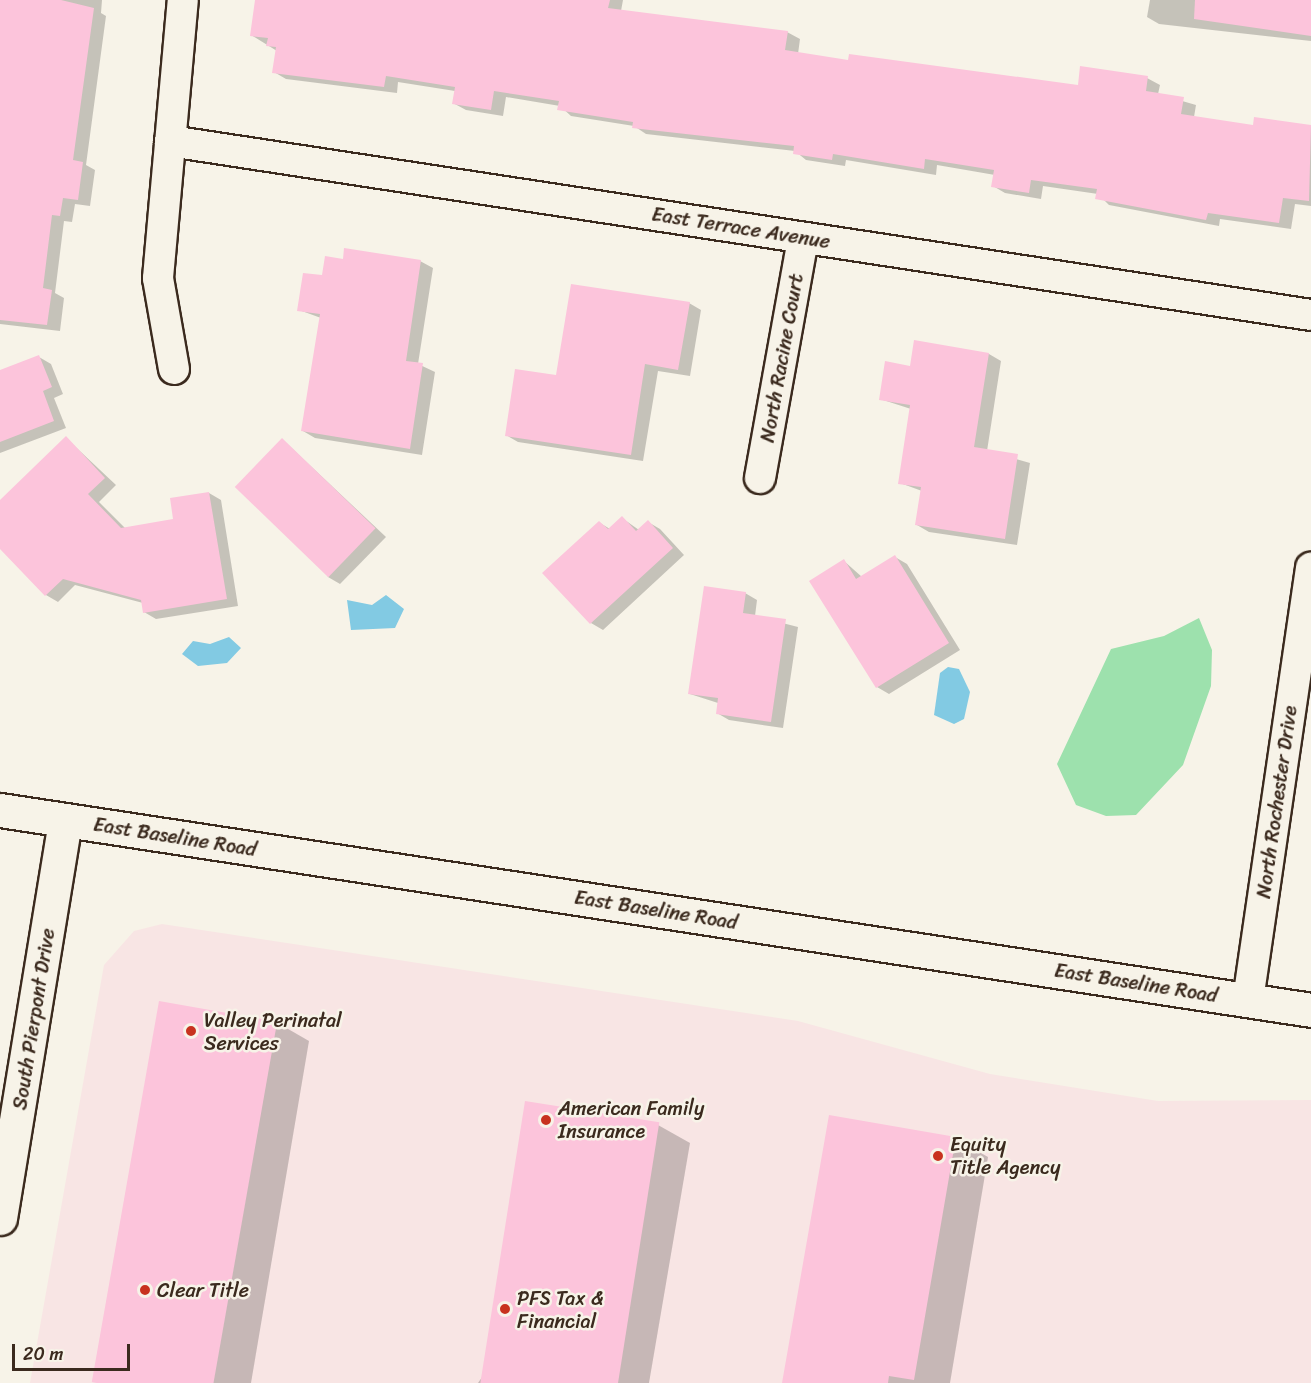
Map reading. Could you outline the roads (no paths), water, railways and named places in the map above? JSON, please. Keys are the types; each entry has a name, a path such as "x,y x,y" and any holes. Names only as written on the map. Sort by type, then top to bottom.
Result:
{"main road":[{"name":"East Baseline Road","path":"0,810 1311,1010"},
{"name":"South Pierpont Drive","path":"0,1218 65,820"}],"street":[{"path":"174,369 158,278 183,0"},
{"name":"East Terrace Avenue","path":"170,141 1311,315"},
{"name":"North Racine Court","path":"760,478 803,238"},
{"name":"North Rochester Drive","path":"1248,1000 1311,568"}],"water":[{"path":"386,595 404,609 395,628 351,630 347,600 372,605"},
{"path":"229,637 241,648 227,663 198,666 182,654 193,641 210,644"},
{"path":"948,667 959,669 970,692 964,719 954,724 934,715 940,673"}],"place":[{"name":"Valley Perinatal Services","path":"191,1031"},
{"name":"American Family Insurance","path":"546,1120"},
{"name":"Equity Title Agency","path":"938,1156"},
{"name":"Clear Title","path":"145,1290"},
{"name":"PFS Tax & Financial","path":"505,1309"}]}
